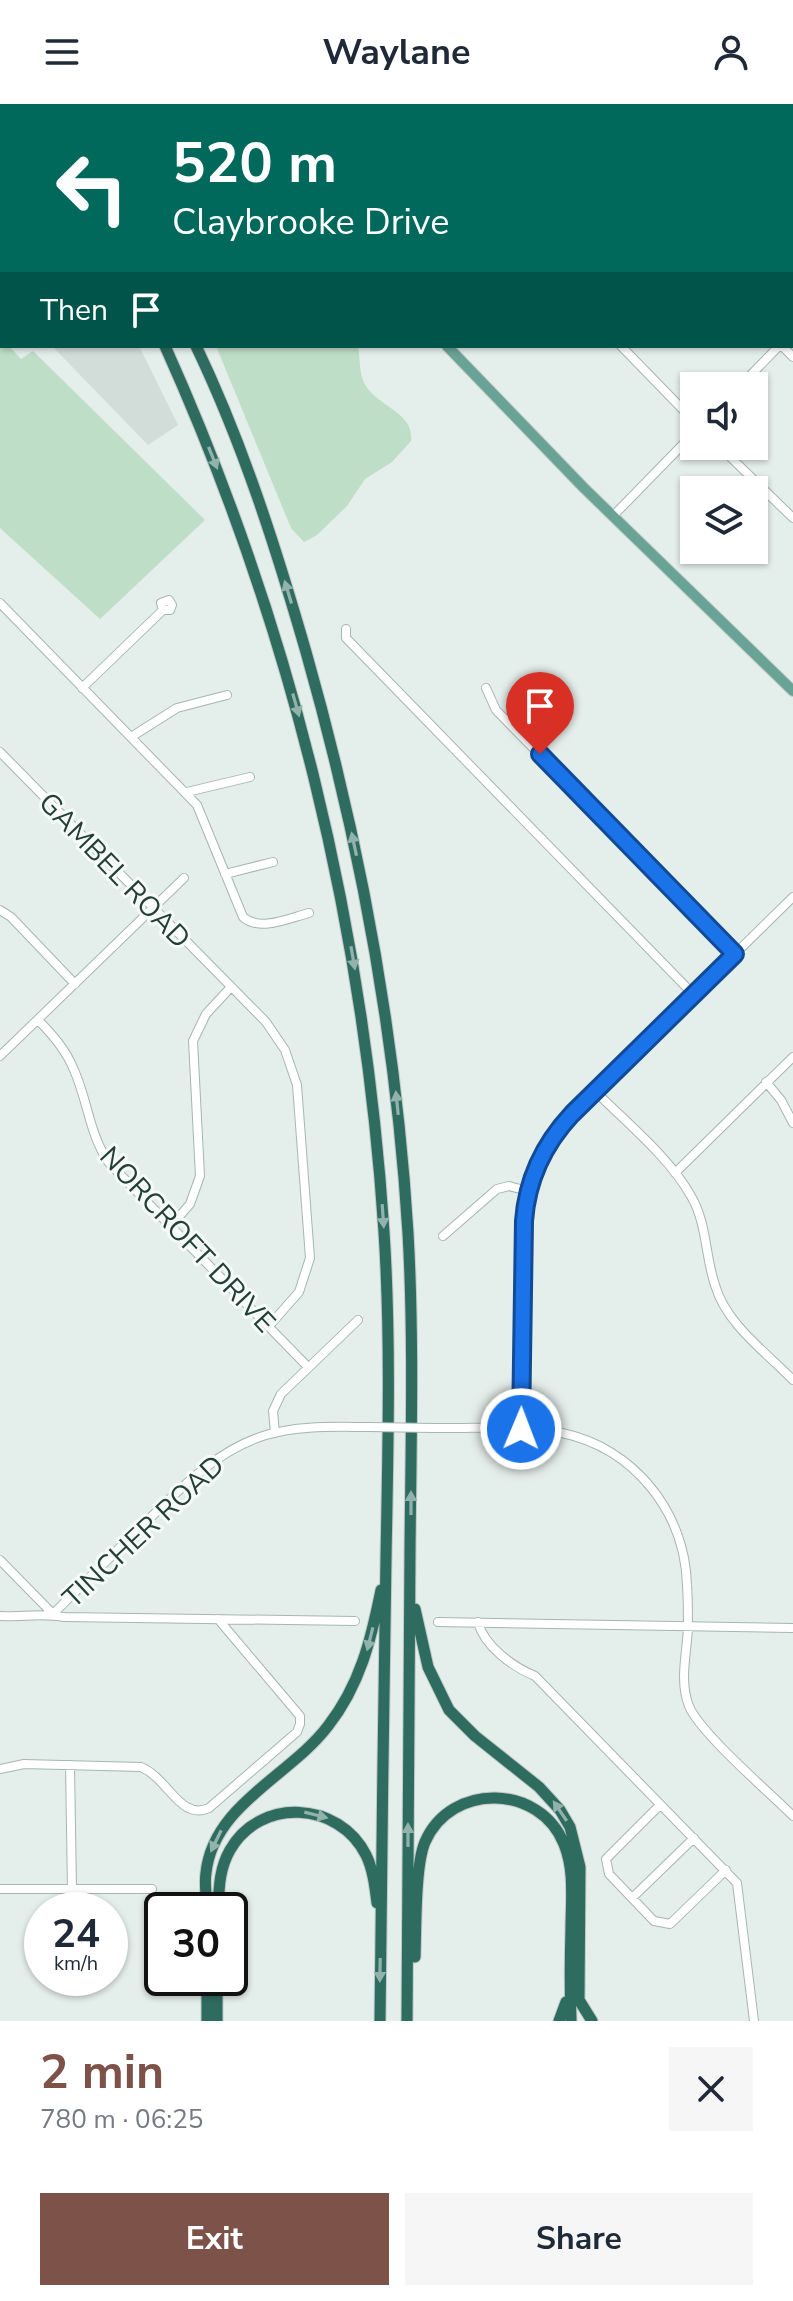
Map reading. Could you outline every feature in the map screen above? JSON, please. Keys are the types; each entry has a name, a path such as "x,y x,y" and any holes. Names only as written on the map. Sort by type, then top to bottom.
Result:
{"highway":[{"path":"166,348 224,487 280,649 318,792 345,916 373,1104 384,1233 388,1341 380,2016"},
{"path":"197,348 252,481 292,603 342,788 380,975 397,1103 409,1259 408,2016"},
{"path":"207,1892 207,1868 224,1827 240,1807 309,1749 350,1692 370,1640 386,1562"},
{"path":"410,1581 424,1656 443,1700 466,1728 547,1794 560,1810 574,1837 580,1867 579,2021"},
{"path":"407,1997 413,1983 421,1852 425,1842 438,1821 461,1804 486,1797 512,1799 537,1810 563,1840 571,1874 571,2021"},
{"path":"220,1892 222,1869 229,1852 241,1836 255,1824 272,1816 291,1812 310,1813 340,1824 362,1847 373,1874 382,1931"},
{"path":"559,2021 570,1982"},
{"path":"217,1996 217,2021"},
{"path":"197,2021 207,1997"},
{"path":"207,1997 207,2021"},
{"path":"579,2000 592,2021"},
{"path":"217,2006 227,2021"}],"main road":[{"path":"449,348 613,516 793,691"}],"street":[{"path":"623,348 680,407"},
{"path":"754,372 778,348"},
{"path":"613,516 680,447"},
{"path":"733,460 793,518"},
{"path":"0,603 187,792 201,813 241,913 250,923 260,925 309,913"},
{"path":"82,688 163,610"},
{"path":"346,629 346,638 693,994"},
{"path":"486,688 496,710 735,954"},
{"path":"131,737 177,708 227,695"},
{"name":"GAMBEL ROAD","path":"0,752 266,1022 285,1050 297,1085 310,1258 299,1292 269,1326"},
{"path":"187,792 250,777"},
{"path":"225,874 273,862"},
{"path":"0,1056 184,878"},
{"path":"521,1429 523,1228 528,1191 538,1163 552,1138 595,1091 793,897"},
{"path":"0,910 11,917 75,984"},
{"path":"171,1226 194,1199 200,1176 193,1041 202,1019 231,987"},
{"name":"NORCROFT DRIVE","path":"38,1020 59,1043 74,1069 93,1134 113,1168 308,1367"},
{"path":"675,1173 793,1057"},
{"path":"766,1082 781,1100 793,1123"},
{"path":"595,1091 675,1173 693,1198 715,1287 723,1305 793,1380"},
{"path":"443,1236 497,1189 509,1186 528,1191"},
{"path":"275,1433 273,1414 277,1400 358,1320"},
{"name":"TINCHER ROAD","path":"53,1614 202,1471 235,1448 275,1433 312,1428 521,1429 563,1433 602,1447 632,1467 655,1491 668,1511 682,1545 686,1565 688,1626"},
{"path":"0,1560 53,1614 64,1617 355,1621"},
{"path":"0,1616 44,1617 53,1614"},
{"path":"0,1769 24,1764 141,1767 154,1772 187,1810 199,1812 209,1808 297,1732 300,1724 300,1716 218,1619"},
{"path":"438,1622 793,1628"},
{"path":"478,1622 486,1639 517,1668 535,1676 737,1883 754,2021"},
{"path":"688,1626 684,1686 690,1710 703,1727 793,1816"},
{"path":"70,1765 72,1889"},
{"path":"660,1805 606,1859 609,1874 654,1921 670,1924 726,1870"},
{"path":"632,1898 694,1838"},
{"path":"0,1889 152,1889"}],"shaded area":[{"path":"54,348 140,348 178,425 148,445"}],"green space":[{"path":"0,348 11,348 21,359 33,351 205,520 100,619 0,528"},
{"path":"217,348 358,348 361,374 368,389 408,424 411,441 392,462 365,479 347,506 317,535 304,542 291,528"}],"route":[{"path":"521,1429 524,1221 528,1191 538,1163 552,1138 572,1114 735,954 540,754"}]}
